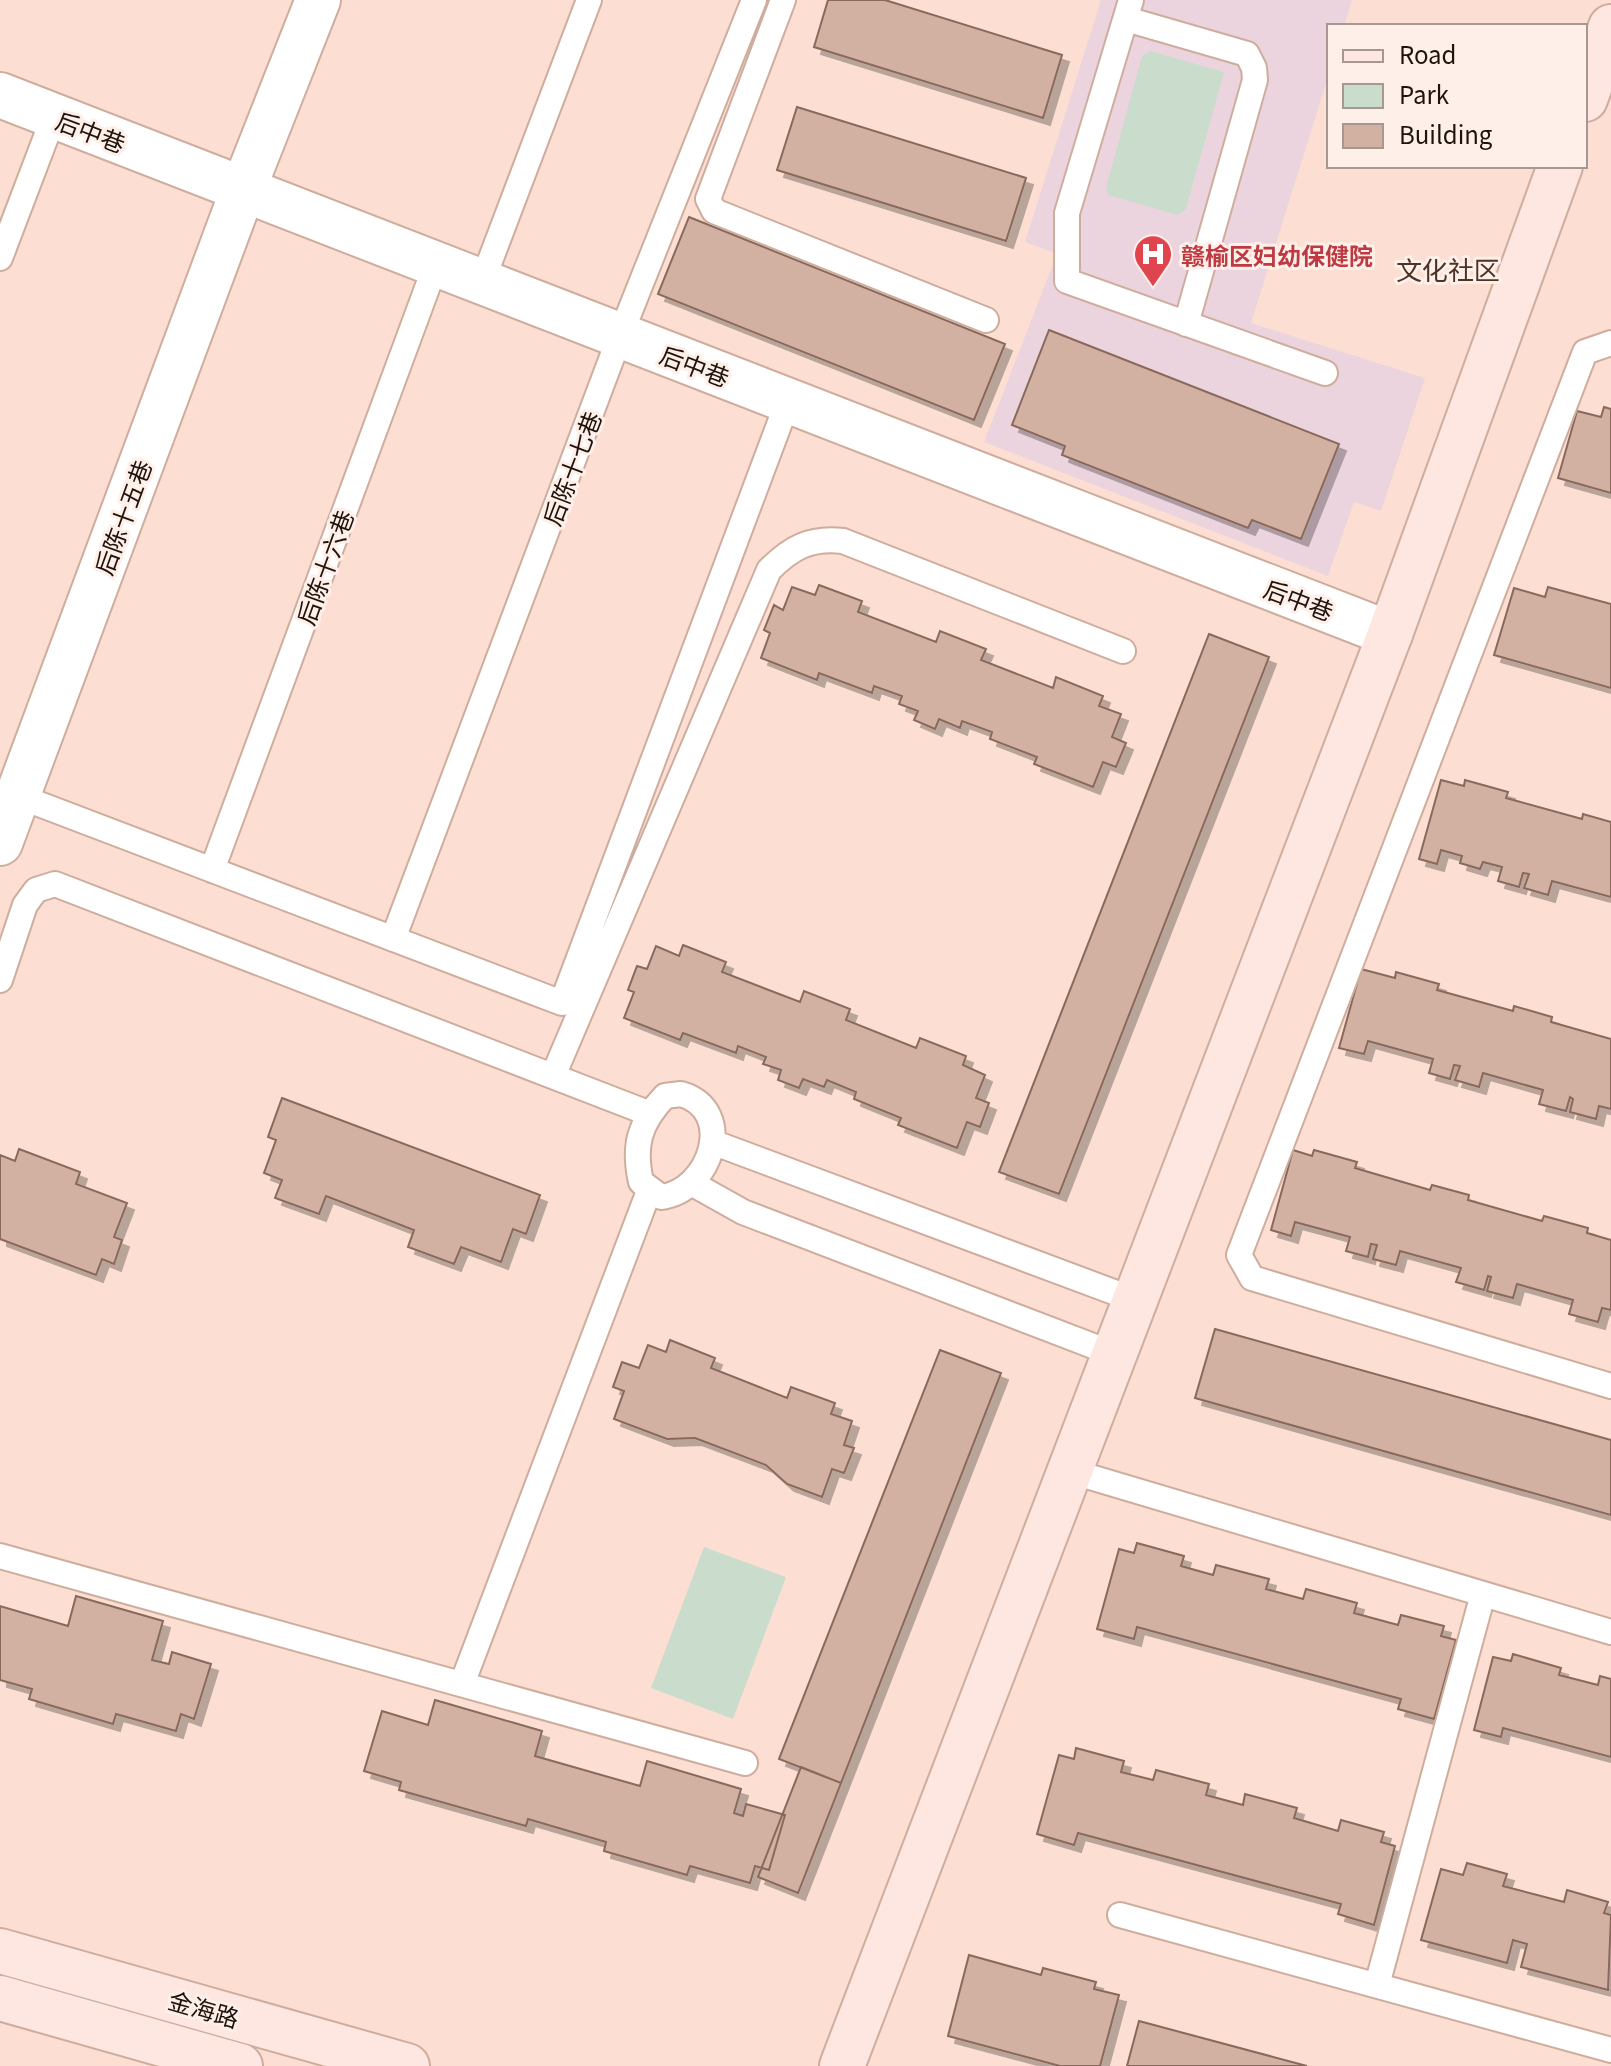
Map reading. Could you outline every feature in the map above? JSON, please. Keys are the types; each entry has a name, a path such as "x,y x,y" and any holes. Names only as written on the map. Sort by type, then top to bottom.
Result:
{"street":[{"name":"后陈十五巷","path":"0,843 243,190 318,0"},
{"path":"1587,93 1611,27"},
{"name":"后中巷","path":"0,95 1390,634"},
{"path":"842,2066 1390,634 1559,168"},
{"name":"金海路","path":"0,1951 407,2066"},
{"name":"金海路","path":"0,1998 240,2066"}],"lane":[{"path":"482,282 589,0"},
{"name":"后陈十七巷","path":"393,939 620,336 754,0"},
{"path":"783,0 708,199 714,211 986,320"},
{"path":"1186,324 1255,80 1254,68 1247,54 1128,10 1067,213 1067,281 1186,324 1325,373"},
{"path":"0,258 54,116"},
{"name":"后陈十六巷","path":"212,870 436,264"},
{"path":"1611,343 1585,352 1239,1250 1243,1268 1252,1278 1611,1386"},
{"path":"18,796 562,1003 788,401"},
{"path":"553,1076 769,570 787,552 807,542 843,541 1123,651"},
{"path":"0,980 25,905 36,890 55,884 648,1113"},
{"path":"681,1094 697,1099 708,1109 712,1142 707,1164 693,1184 673,1195 661,1197 641,1182 635,1159 638,1135 648,1113 665,1096 681,1094"},
{"path":"712,1142 1135,1300"},
{"path":"693,1184 743,1212 1114,1354"},
{"path":"462,1684 649,1191"},
{"path":"1070,1471 1611,1632"},
{"path":"0,1556 745,1763"},
{"path":"1377,1985 1483,1594"},
{"path":"1120,1915 1611,2050"}],"shaded area":[{"name":"赣榆区妇幼保健院","path":"1101,0 1352,0 1345,24 1327,24 1327,80 1251,323 1425,378 1381,511 1354,502 1328,576 984,442 1057,254 1025,242"}],"green space":[{"path":"1150,51 1224,72 1186,209 1178,215 1108,195 1106,188 1142,56"},
{"path":"704,1547 786,1577 733,1719 651,1688"}],"building":[{"path":"828,0 885,0 1062,55 1043,118 814,47"},
{"path":"797,107 1026,178 1006,241 777,170"},
{"path":"689,217 1005,344 974,420 658,294"},
{"path":"1049,330 1339,444 1301,539 1252,520 1248,528 1062,455 1065,446 1012,425"},
{"path":"1604,407 1611,409 1611,493 1558,478 1577,411 1601,417"},
{"path":"819,585 862,601 858,612 936,642 940,631 986,649 981,660 1053,688 1056,677 1103,696 1099,706 1121,714 1112,737 1126,743 1116,767 1103,762 1093,787 1034,764 1037,757 990,739 992,732 962,721 960,728 939,719 935,729 914,720 918,711 899,704 902,696 874,686 872,693 819,673 817,680 761,658 770,633 764,630 774,605 783,610 792,587 815,595"},
{"path":"1548,587 1611,604 1611,688 1494,655 1514,588 1545,597"},
{"path":"1209,634 1269,657 1059,1194 999,1172"},
{"path":"1441,780 1464,786 1465,780 1508,792 1506,798 1582,819 1583,814 1611,822 1611,897 1552,881 1548,895 1524,888 1529,874 1523,873 1519,887 1498,881 1502,867 1483,862 1480,869 1460,863 1462,856 1441,850 1437,864 1419,859"},
{"path":"683,945 726,962 722,972 800,1002 804,991 850,1009 846,1020 916,1048 920,1038 966,1056 963,1065 985,1075 976,1098 989,1103 980,1127 967,1122 957,1148 898,1125 901,1118 854,1099 856,1092 827,1080 824,1087 803,1079 799,1088 778,1080 781,1070 763,1064 766,1057 738,1046 736,1053 683,1033 680,1040 624,1018 634,992 628,990 637,966 647,969 656,946 679,956"},
{"path":"1361,969 1395,978 1396,972 1439,984 1437,990 1513,1011 1514,1006 1552,1017 1551,1022 1611,1039 1611,1109 1599,1106 1596,1119 1570,1112 1573,1099 1570,1097 1566,1111 1539,1104 1543,1090 1483,1073 1479,1087 1455,1080 1460,1066 1454,1065 1450,1079 1429,1073 1433,1059 1368,1041 1364,1054 1339,1048"},
{"path":"282,1098 540,1195 526,1234 513,1229 501,1262 461,1247 454,1264 408,1247 414,1230 326,1196 319,1214 275,1198 282,1180 264,1173 276,1140 268,1137"},
{"path":"19,1149 80,1172 76,1184 127,1203 114,1237 122,1240 114,1264 102,1259 96,1275 0,1239 0,1155 15,1161"},
{"path":"1293,1150 1312,1156 1314,1150 1357,1162 1355,1168 1430,1190 1432,1185 1469,1195 1468,1200 1542,1221 1544,1216 1588,1228 1587,1233 1611,1240 1611,1310 1602,1308 1598,1322 1569,1314 1573,1300 1517,1284 1513,1298 1487,1291 1491,1277 1488,1276 1484,1290 1456,1282 1461,1268 1400,1251 1396,1265 1373,1259 1377,1245 1371,1244 1368,1257 1346,1251 1350,1237 1295,1222 1291,1236 1271,1230"},
{"path":"1215,1329 1611,1440 1611,1515 1195,1398"},
{"path":"670,1340 715,1358 711,1368 787,1398 791,1387 835,1403 831,1414 852,1421 844,1445 854,1448 844,1473 832,1469 822,1497 787,1484 766,1465 695,1438 667,1439 614,1419 624,1391 613,1387 622,1362 639,1368 648,1345 666,1352"},
{"path":"940,1350 1001,1373 841,1783 779,1759"},
{"path":"1137,1543 1184,1556 1181,1566 1213,1575 1216,1565 1269,1579 1266,1589 1303,1599 1306,1589 1357,1603 1354,1613 1398,1625 1401,1615 1444,1626 1441,1636 1456,1640 1434,1719 1398,1709 1401,1699 1137,1627 1134,1639 1097,1629 1119,1549 1134,1553"},
{"path":"76,1596 163,1621 152,1660 169,1664 172,1652 211,1664 194,1719 181,1714 176,1731 116,1714 113,1724 29,1699 32,1689 0,1680 0,1606 68,1626"},
{"path":"1513,1654 1561,1668 1559,1675 1598,1685 1600,1676 1611,1679 1611,1757 1503,1728 1501,1737 1474,1730 1493,1657 1511,1661"},
{"path":"435,1700 542,1731 535,1756 640,1786 647,1761 741,1789 734,1813 743,1816 746,1804 785,1815 769,1870 755,1866 750,1883 690,1866 687,1875 604,1851 606,1842 528,1819 526,1826 399,1790 401,1782 364,1771 382,1711 428,1725"},
{"path":"1076,1748 1124,1761 1121,1772 1153,1780 1156,1770 1209,1784 1206,1795 1243,1805 1245,1794 1297,1808 1294,1818 1338,1831 1341,1820 1384,1832 1381,1842 1395,1846 1374,1925 1338,1914 1341,1904 1078,1833 1074,1845 1037,1834 1059,1755 1074,1759"},
{"path":"801,1767 841,1783 798,1893 758,1877"},
{"path":"1467,1863 1507,1874 1503,1886 1564,1902 1567,1890 1608,1902 1604,1913 1611,1915 1608,1990 1521,1967 1527,1944 1513,1940 1507,1963 1421,1940 1441,1869 1463,1875"},
{"path":"969,1955 1041,1975 1043,1968 1096,1982 1094,1989 1119,1995 1100,2066 1060,2066 948,2036"},
{"path":"1139,2021 1307,2066 1127,2066"}],"place":[{"name":"赣榆区妇幼保健院","path":"1153,288"}],"district":[{"name":"文化社区","path":"1448,268"}]}
